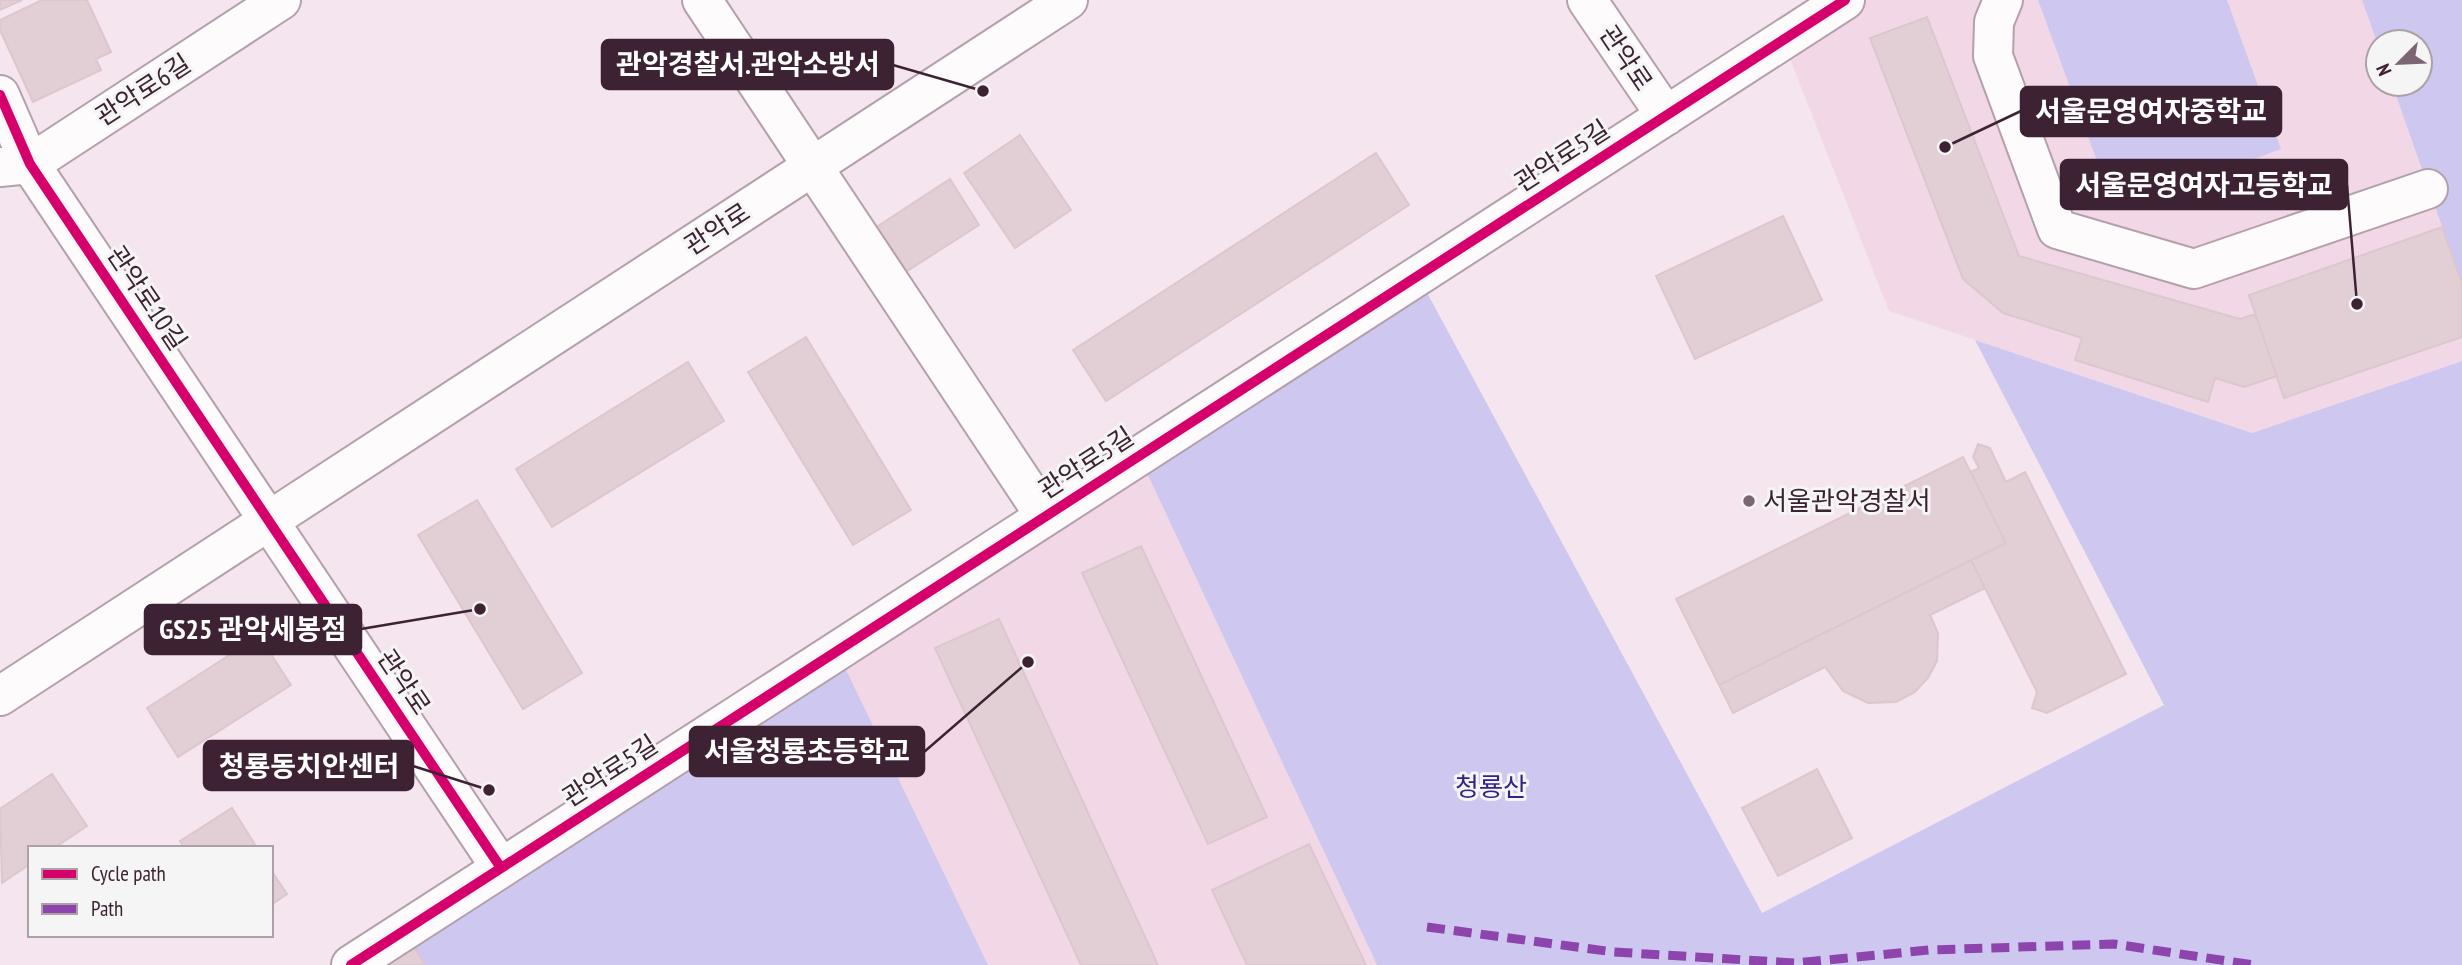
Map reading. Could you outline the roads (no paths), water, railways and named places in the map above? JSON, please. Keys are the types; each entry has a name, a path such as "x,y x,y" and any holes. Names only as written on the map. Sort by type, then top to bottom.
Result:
{"street":[{"name":"관악로6길","path":"15,165 281,0"},
{"path":"702,0 1045,516"},
{"name":"관악로","path":"0,696 1068,0"},
{"name":"관악로","path":"1587,0 1666,116"},
{"name":"관악로5길","path":"351,965 1846,0"},
{"path":"2003,0 1994,22 1993,56 2057,229 2194,269 2428,190"},
{"name":"관악로10길","path":"0,94 15,165 269,521"},
{"name":"관악로","path":"269,521 501,868"}],"place":[{"name":"관악경찰서.관악소방서","path":"983,91"},
{"name":"서울문영여자중학교","path":"1945,147"},
{"name":"서울문영여자고등학교","path":"2357,304"},
{"name":"서울관악경찰서","path":"1749,501"},
{"name":"GS25 관악세봉점","path":"480,609"},
{"name":"서울청룡초등학교","path":"1028,662"},
{"name":"청룡동치안센터","path":"489,790"}],"park label":[{"name":"청룡산","path":"1491,787"}]}
